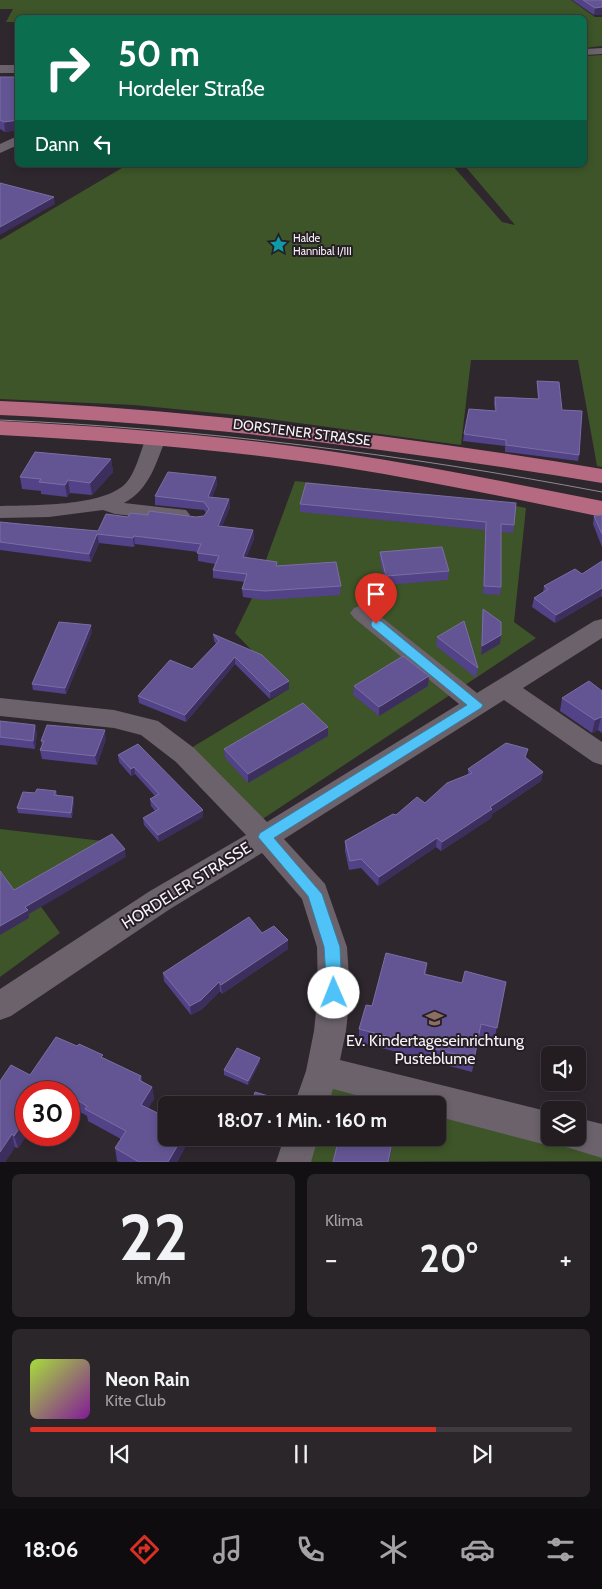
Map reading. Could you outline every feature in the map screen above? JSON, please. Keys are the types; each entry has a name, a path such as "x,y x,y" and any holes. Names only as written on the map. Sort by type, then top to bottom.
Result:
{"main road":[{"name":"DORSTENER STRASSE","path":"0,408 135,414 252,425 602,476"},
{"name":"DORSTENER STRASSE","path":"0,428 156,438 254,448 352,462 602,509"}],"street":[{"path":"587,52 602,51"},
{"path":"0,69 15,69"},
{"path":"0,149 14,142"},
{"path":"0,512 49,511 107,503 120,497 132,488 156,438"},
{"path":"107,503 115,508 197,518"},
{"path":"362,613 476,705"},
{"name":"HORDELER STRASSE","path":"0,1006 160,900 598,632"},
{"path":"505,688 602,755"},
{"path":"0,707 114,719 149,728 186,755 265,837 315,894 332,947 334,993 330,1031 322,1071 314,1096"},
{"path":"322,1071 541,1127"},
{"path":"586,1137 602,1141"},
{"path":"293,1162 298,1146"}],"green space":[{"path":"0,0 571,0 595,17 602,17 602,46 587,48 587,15 15,15 15,22 6,22 13,9 0,9"},
{"path":"602,55 602,467 597,466 578,360 471,360 461,445 246,416 134,405 0,399 0,240 124,167 454,167 502,222 515,225 466,167 587,167 587,56"},
{"path":"295,481 491,501 526,508 514,622 536,638 258,822 191,748 289,689 235,633 252,598"},
{"path":"0,829 111,842 29,890 60,933 0,977"},
{"path":"322,1071 407,1096 314,1096"},
{"path":"446,1107 541,1135 541,1146 586,1146 586,1137 602,1141 602,1161 293,1162 298,1146 446,1146"}],"building":[{"path":"583,0 602,0 602,7 595,8"},
{"path":"0,77 15,77 15,120 4,122 0,120"},
{"path":"0,183 54,197 0,227"},
{"path":"537,381 559,382 562,410 582,411 579,455 506,445 506,440 464,434 469,409 496,411 495,397 539,399"},
{"path":"35,452 111,459 90,483 68,480 65,485 39,482 41,479 20,477"},
{"path":"168,472 216,477 208,497 229,499 218,526 253,530 243,557 277,562 276,566 336,562 341,586 265,591 242,589 247,574 213,570 219,556 197,553 201,544 134,536 133,538 97,534 89,554 0,542 0,522 98,531 106,514 128,517 130,513 148,515 149,511 196,517 204,516 209,509 204,502 155,496"},
{"path":"306,483 516,503 514,525 501,524 501,587 484,586 486,522 300,504"},
{"path":"602,515 602,534 594,516"},
{"path":"442,547 449,571 386,576 380,552"},
{"path":"602,561 602,588 556,615 534,598 548,589 544,586 575,569 582,574"},
{"path":"483,609 501,622 501,635 482,646"},
{"path":"464,621 478,668 437,637"},
{"path":"59,622 91,625 65,688 32,684"},
{"path":"213,634 262,655 289,681 270,692 235,657 185,715 138,696 170,660 192,669 219,641"},
{"path":"403,656 429,676 379,707 354,686"},
{"path":"589,681 602,691 602,718 595,720 562,698"},
{"path":"303,703 328,727 248,774 224,749"},
{"path":"0,721 35,725 33,741 0,737"},
{"path":"47,725 105,730 95,756 40,750"},
{"path":"506,743 528,749 525,757 543,772 442,842 437,838 379,877 361,859 350,861 345,841 393,814 396,815 417,797 425,803 447,783 472,773 468,769"},
{"path":"138,744 203,810 158,835 143,818 159,809 150,799 159,794 134,767 131,769 118,755"},
{"path":"37,789 56,791 54,795 73,797 71,813 17,808 23,792 35,793"},
{"path":"112,834 125,849 25,907 28,910 0,926 0,871 14,890"},
{"path":"249,917 262,933 274,926 288,940 221,985 219,982 201,1000 190,1006 163,973"},
{"name":"Ev. Kindertageseinrichtung Pusteblume","path":"386,953 427,963 424,974 462,983 465,971 506,982 497,1028 481,1024 474,1059 359,1029 366,1005 372,1006"},
{"path":"56,1037 77,1046 79,1044 103,1055 101,1057 141,1076 139,1080 152,1087 141,1105 158,1113 158,1146 177,1146 168,1162 139,1162 115,1148 126,1131 85,1109 87,1106 80,1102 80,1081 15,1081 15,1134 14,1136 12,1134 0,1152 0,1081 11,1065 30,1075"},
{"path":"237,1048 260,1058 248,1081 224,1070"},
{"path":"255,1092 268,1096 254,1096"},
{"path":"337,1146 391,1146 388,1162 333,1162"}],"tram line":[{"path":"0,420 152,430 302,445 452,466 602,492"}],"place":[{"name":"Halde Hannibal I/III","path":"279,244"},
{"name":"Ev. Kindertageseinrichtung Pusteblume","path":"435,1018"}],"route":[{"path":"334,993 332,947 315,894 265,837 476,705 376,624"}]}
